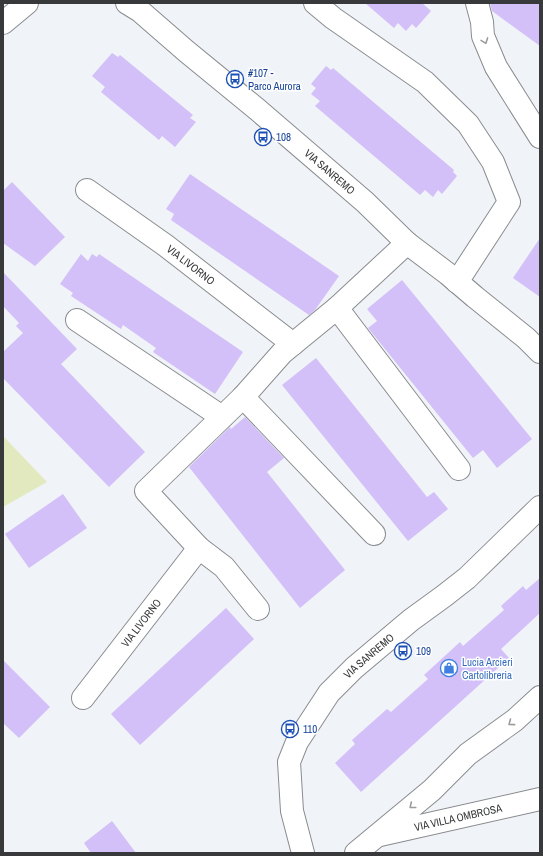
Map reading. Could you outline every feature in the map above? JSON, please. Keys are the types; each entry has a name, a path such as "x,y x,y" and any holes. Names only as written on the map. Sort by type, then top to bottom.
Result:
{"street":[{"path":"7,15 27,3"},
{"name":"VIA SANREMO","path":"127,3 140,11 264,115 365,202 407,243 448,274 526,338 540,352"},
{"path":"315,3 333,18 425,82 468,124 493,162 509,202 457,282"},
{"path":"477,3 482,22 483,36 496,67 540,137"},
{"name":"VIA LIVORNO","path":"87,190 165,245 293,344"},
{"path":"258,609 224,567 199,548 146,491 243,397 282,353 337,308 407,243"},
{"path":"337,308 459,469"},
{"path":"78,320 222,417"},
{"path":"243,397 374,534"},
{"name":"VIA SANREMO","path":"303,853 292,811 290,762 297,742 329,693 354,668 411,620 467,578 540,507"},
{"name":"VIA LIVORNO","path":"83,698 199,548"},
{"path":"356,853 432,790 468,754 515,720 540,697"},
{"name":"VIA VILLA OMBROSA","path":"376,836 540,798"}],"green space":[{"path":"3,436 47,482 3,507"}],"building":[{"path":"365,3 422,3 431,11 416,28 412,24 406,31 398,23 394,28"},
{"path":"490,3 540,3 540,46 492,11"},
{"path":"112,53 118,57 120,55 193,115 190,118 196,122 175,147 162,136 159,140 101,92 105,87 92,76"},
{"path":"326,66 331,70 333,68 454,170 453,172 457,176 442,194 438,190 433,197 425,190 420,195 315,106 320,101 311,94 316,88 311,84"},
{"path":"190,174 339,276 315,310 309,315 171,220 174,214 166,209"},
{"path":"12,182 65,237 35,266 3,243 3,191"},
{"path":"540,238 540,297 513,278"},
{"path":"81,254 88,261 92,254 97,257 99,254 243,352 215,394 153,352 156,348 123,325 121,329 71,296 73,293 60,284"},
{"path":"3,272 77,349 61,364 145,452 109,487 3,378 3,352 23,333 16,326 19,323 3,306"},
{"path":"402,280 532,439 497,468 483,450 473,458 368,328 377,321 367,309"},
{"path":"316,358 427,497 434,492 448,509 408,541 282,385"},
{"path":"245,417 284,458 267,472 345,570 300,608 189,467 230,427 231,429"},
{"path":"63,494 87,528 29,568 5,534"},
{"path":"540,578 540,613 501,649 509,658 361,792 335,763 355,744 352,740 387,709 391,712 428,679 424,675 460,642 463,646 504,610 501,606 523,586 526,590"},
{"path":"226,608 254,639 140,745 111,714"},
{"path":"3,660 50,707 19,738 3,723"},
{"path":"112,821 136,853 91,853 84,843"}],"place":[{"name":"#107 - Parco Aurora","path":"235,79"},
{"name":"108","path":"263,137"},
{"name":"109","path":"403,651"},
{"name":"Lucia Arcieri Cartolibreria","path":"449,668"},
{"name":"110","path":"290,729"}]}
